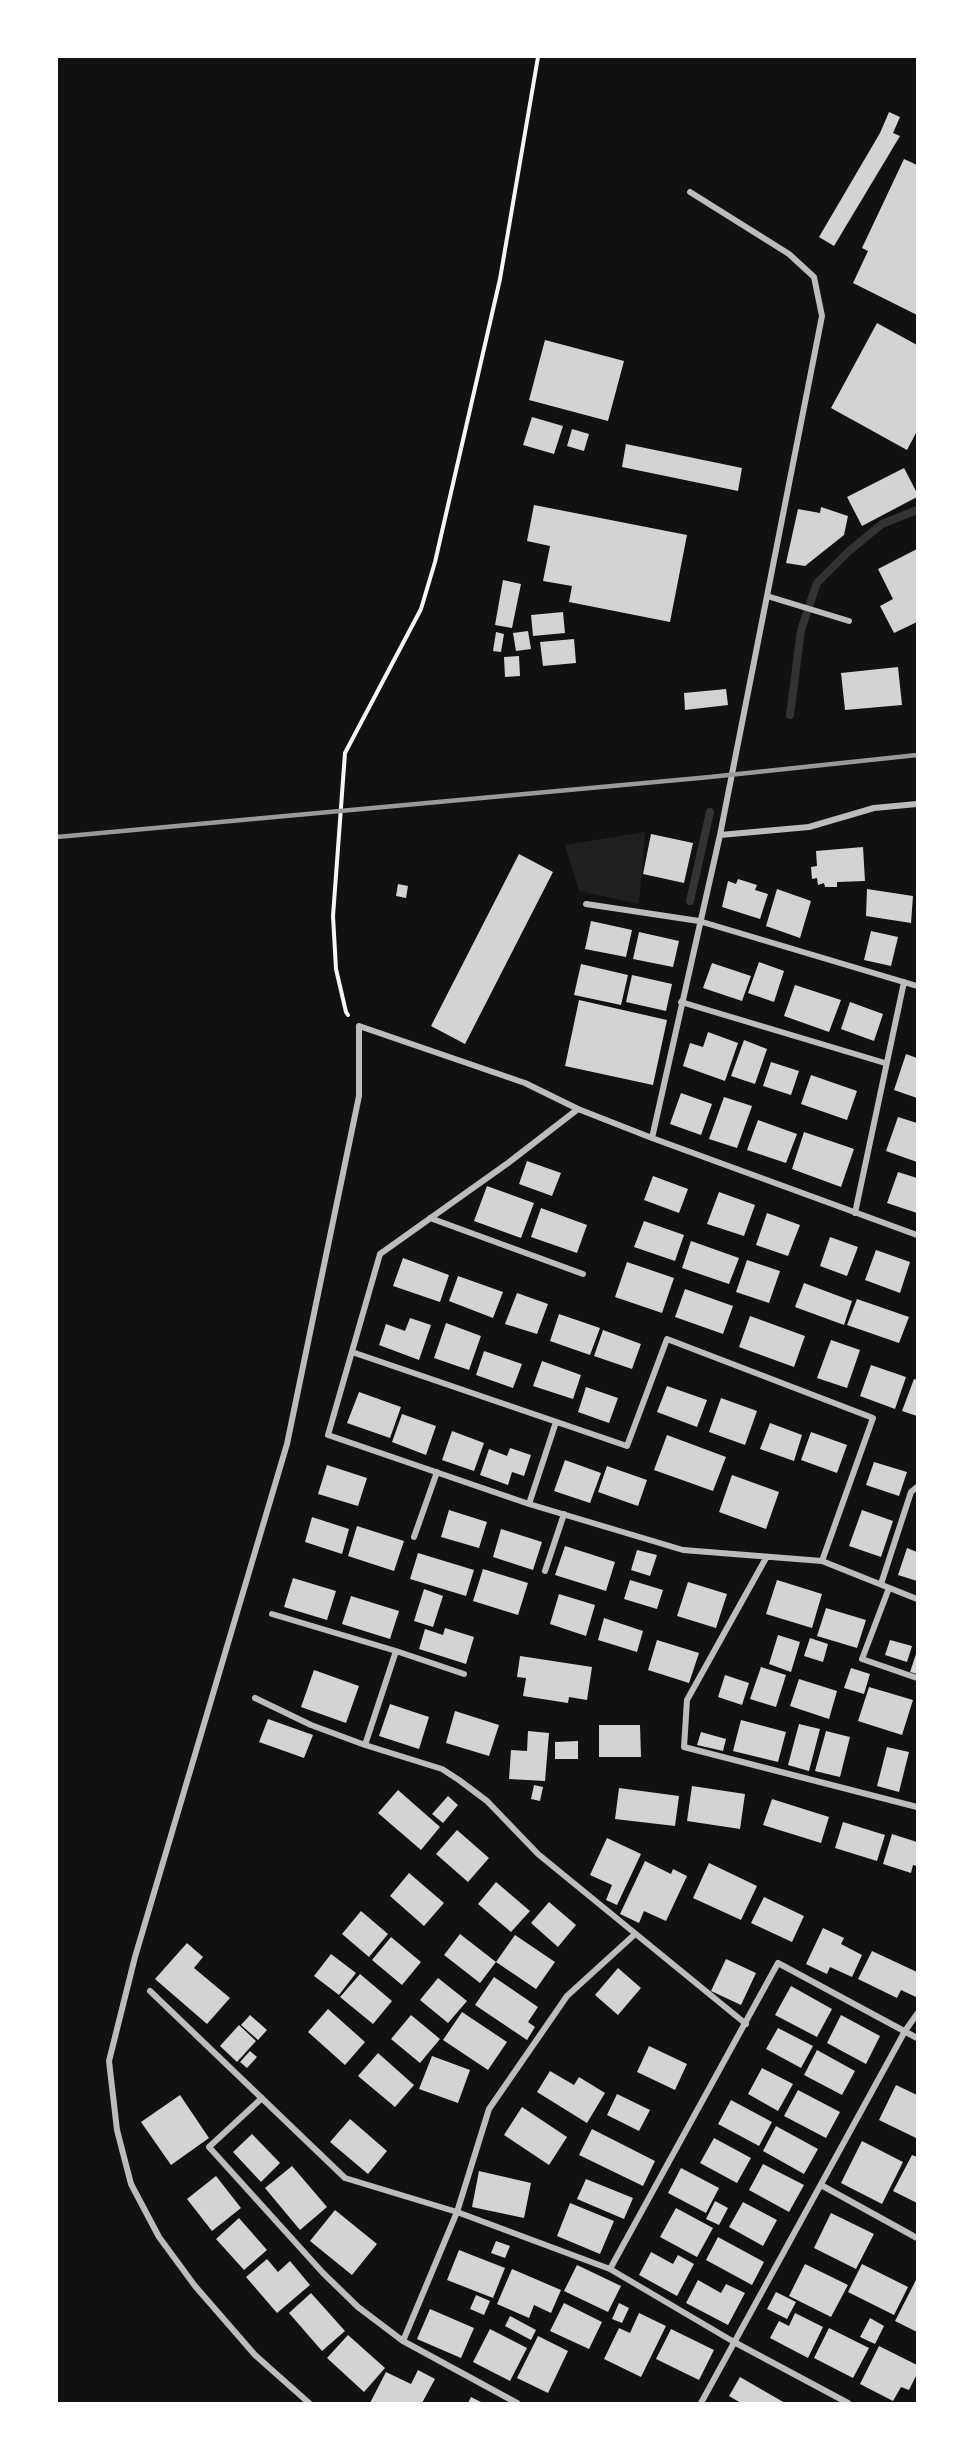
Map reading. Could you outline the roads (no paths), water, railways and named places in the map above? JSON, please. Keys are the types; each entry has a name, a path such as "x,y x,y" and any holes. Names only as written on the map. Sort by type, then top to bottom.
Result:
{"street":[{"path":"652,1138 720,835 822,316 814,277 789,254 690,192"},
{"path":"767,596 849,621"},
{"path":"720,835 809,827 874,808 917,804"},
{"path":"586,904 699,921 917,986"},
{"path":"855,1213 904,982"},
{"path":"681,1002 885,1063"},
{"path":"309,2403 255,2355 195,2286 159,2237 130,2184 117,2130 109,2061 135,1958 287,1444 359,1096 359,1026 525,1083 578,1109 652,1138 917,1235"},
{"path":"578,1109 508,1163 380,1254 327,1435 529,1504 683,1550 822,1561 917,1599"},
{"path":"430,1218 583,1274"},
{"path":"352,1352 627,1446 667,1339 873,1418 822,1561"},
{"path":"529,1504 556,1422"},
{"path":"414,1537 437,1472"},
{"path":"881,1584 911,1492 917,1487"},
{"path":"545,1571 564,1514"},
{"path":"766,1558 687,1700 684,1746 917,1807"},
{"path":"889,1588 862,1659 917,1678"},
{"path":"272,1614 464,1674"},
{"path":"365,1745 396,1651"},
{"path":"255,1698 311,1725 442,1770 459,1780 487,1801 538,1854 634,1935 746,2024"},
{"path":"403,2341 457,2212 489,2109 567,1996 634,1935"},
{"path":"610,2268 778,1963 917,2038"},
{"path":"150,1991 345,2178 457,2212 610,2268 734,2342 848,2403"},
{"path":"701,2403 905,2031 917,2014"},
{"path":"262,2098 209,2147 323,2273 358,2307 403,2341 517,2403"},
{"path":"820,2185 917,2238"}],"waterway":[{"path":"790,715 801,630 817,583 849,551 882,524 917,510"},
{"path":"690,901 710,812"}],"railway":[{"path":"57,837 710,777 917,755"}]}
